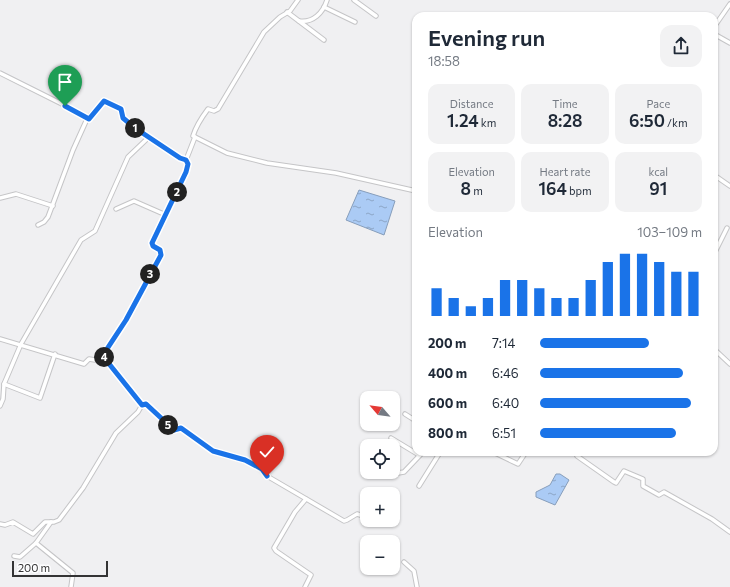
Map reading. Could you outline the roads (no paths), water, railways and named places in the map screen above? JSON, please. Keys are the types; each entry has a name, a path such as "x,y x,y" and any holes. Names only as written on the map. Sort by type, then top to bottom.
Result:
{"street":[{"path":"0,339 55,354 84,364 89,359 95,360 104,355 126,320 161,255 160,250 153,246 152,243 186,172 188,164 186,160 195,137 193,136 195,131 208,109 214,111 218,109 264,32 290,11 298,0"},
{"path":"298,21 311,20 318,16 324,7 326,0"},
{"path":"354,0 376,16"},
{"path":"718,21 730,4"},
{"path":"324,7 355,22"},
{"path":"287,12 324,40"},
{"path":"718,36 730,43"},
{"path":"0,73 60,103 87,119"},
{"path":"38,225 46,220 53,206 73,150 87,119 104,101 121,109 124,118 180,158 186,160"},
{"path":"0,406 2,403 4,384 21,344 81,240 95,231 128,157 149,137"},
{"path":"195,137 227,153 267,163 336,173 412,190"},
{"path":"718,178 730,186"},
{"path":"0,198 16,194 53,206"},
{"path":"116,208 134,201 166,215"},
{"path":"718,246 727,228"},
{"path":"718,353 730,364"},
{"path":"4,384 40,398 55,354"},
{"path":"104,355 106,360 142,405 146,404 174,430 181,428 213,451 245,460 262,469 267,476 344,521 357,514 360,515"},
{"path":"0,524 5,525 13,522 33,534 45,522 59,520 83,488 116,433 138,412 142,405"},
{"path":"405,414 412,418"},
{"path":"390,438 412,449"},
{"path":"400,473 403,473 418,456"},
{"path":"419,486 438,456"},
{"path":"501,456 518,464 523,456"},
{"path":"577,456 614,482 616,482 624,472 643,479 643,486 659,495 664,492 712,519 730,532"},
{"path":"305,587 311,575 276,551 274,548 295,512 306,499"},
{"path":"14,556 20,557 36,543 51,522"},
{"path":"36,543 73,573 72,587"},
{"path":"404,562 414,571 417,587"}],"water":[{"path":"359,190 395,201 384,235 346,220"},
{"path":"556,474 560,474 569,480 555,505 536,497 536,492 550,485"}]}
